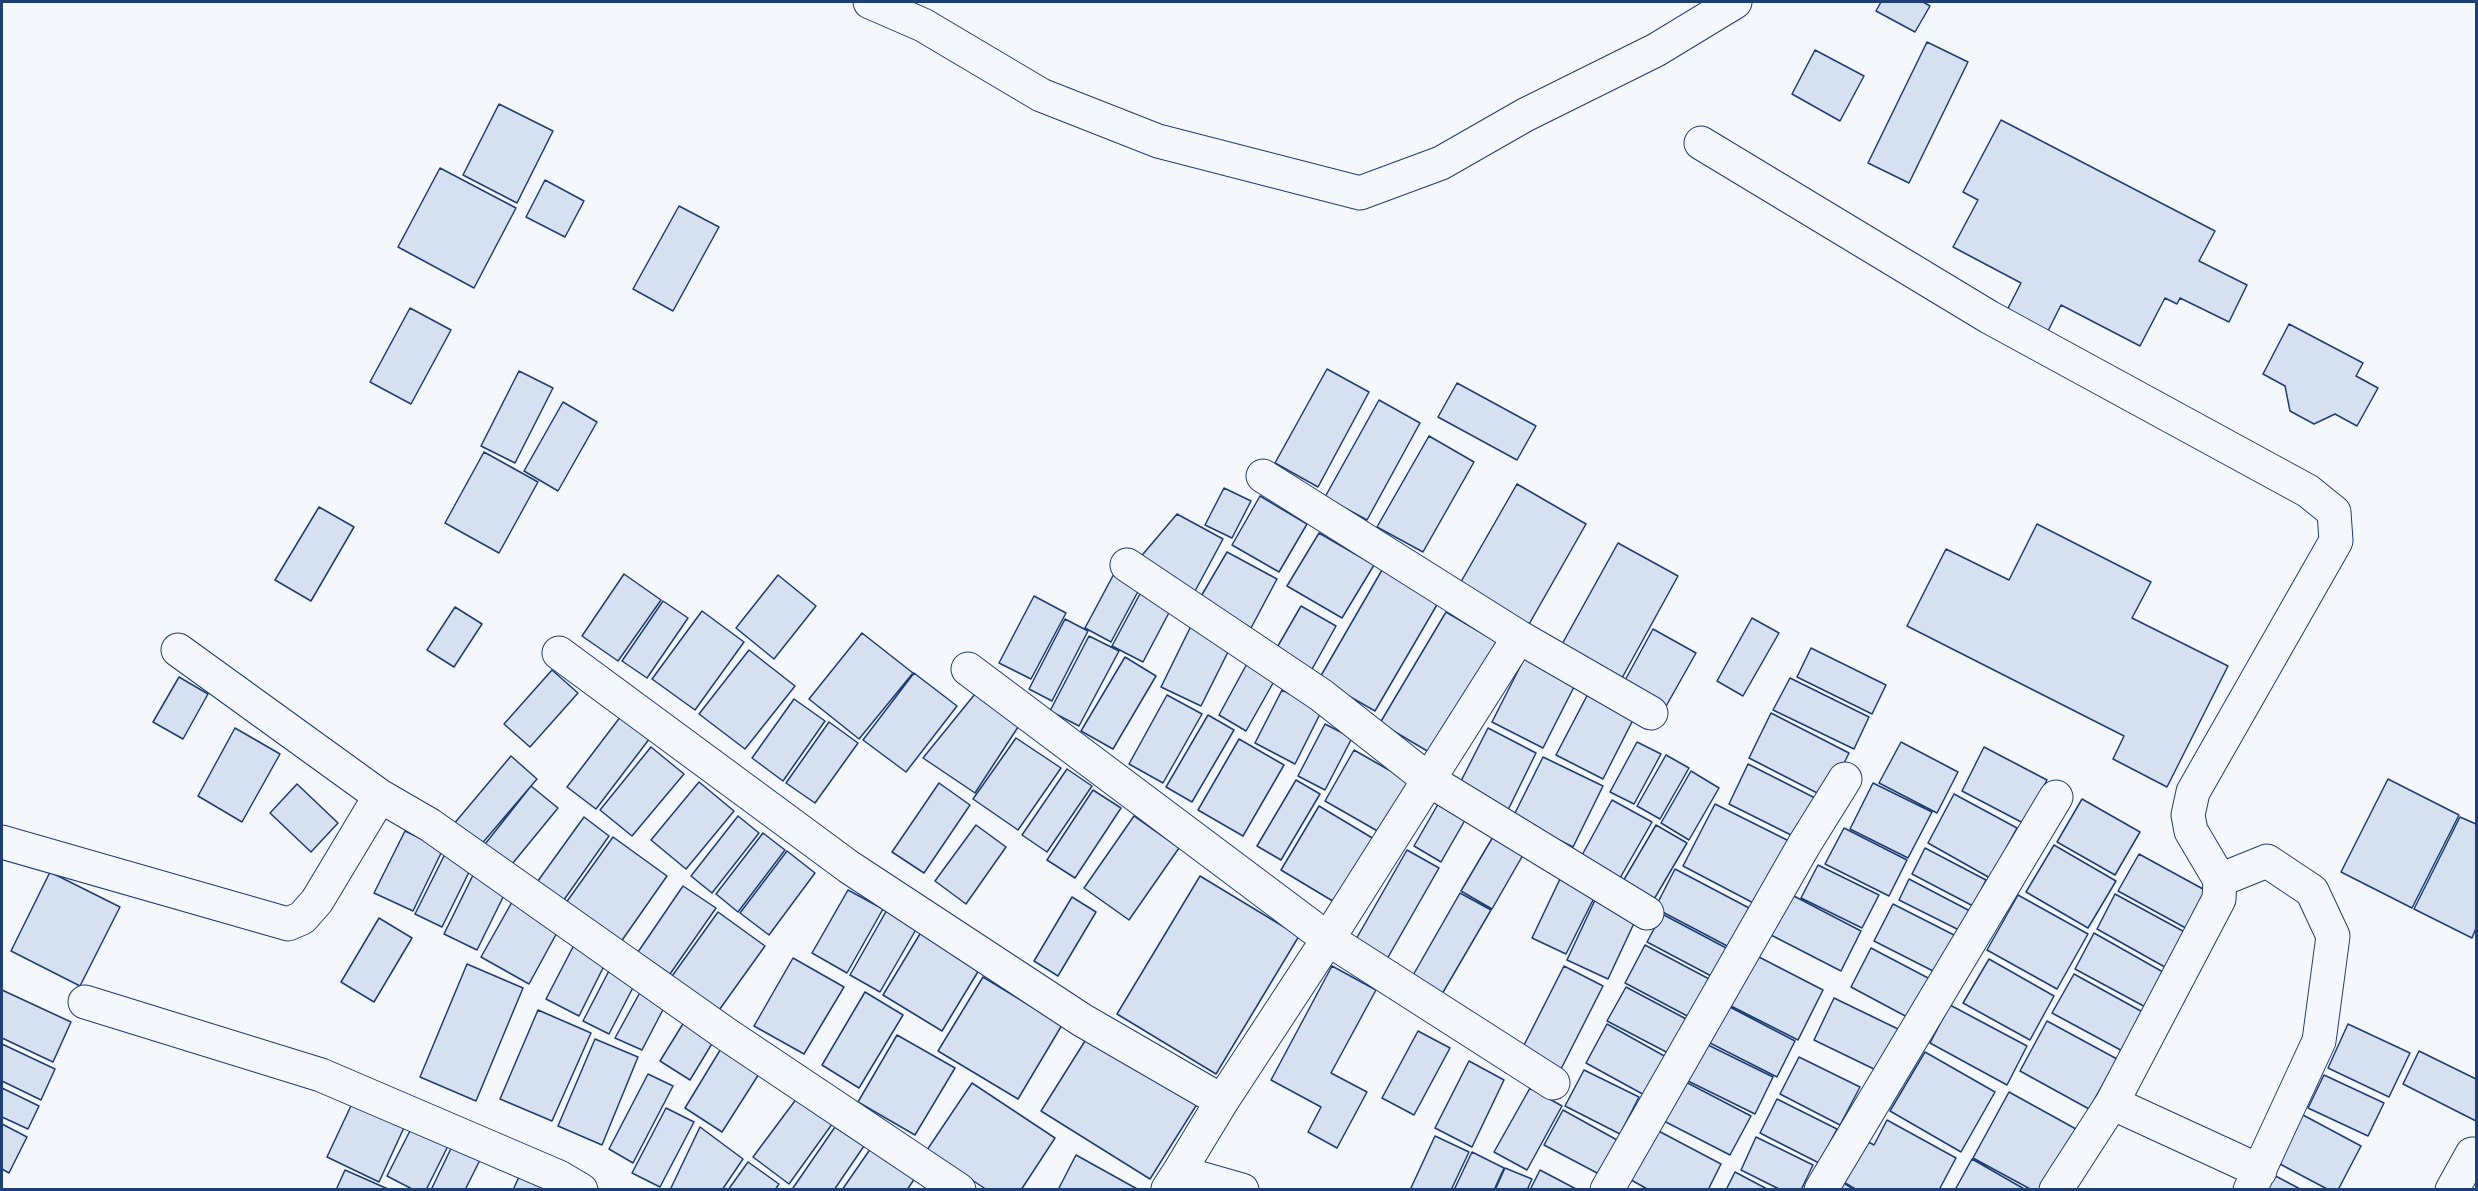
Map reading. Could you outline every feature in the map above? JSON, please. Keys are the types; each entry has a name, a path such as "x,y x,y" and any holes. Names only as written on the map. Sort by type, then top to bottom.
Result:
{"street":[{"path":"870,2 923,25 1041,95 1158,141 1360,193 1441,162 1526,115 1656,50 1735,2"},
{"path":"1701,143 1989,317 2308,491 2334,513 2336,541 2193,792 2188,815 2191,831 2220,880 2218,898 2112,1103 2056,1190"},
{"path":"1263,476 1519,637 1651,713"},
{"path":"1127,565 1321,695 1429,780 1647,913"},
{"path":"1242,1190 1174,1181 1222,1101 1328,939 1519,637"},
{"path":"178,650 380,796 430,825 726,1034 959,1190"},
{"path":"559,653 849,867 1082,1020 1222,1101"},
{"path":"968,669 1328,939 1553,1083"},
{"path":"1607,1190 1804,845 1845,779"},
{"path":"2,842 288,924 302,918 317,901 380,796"},
{"path":"1821,1190 2056,797"},
{"path":"2112,1103 2255,1180 2319,1041 2333,936 2312,891 2267,861 2220,880"},
{"path":"85,1002 321,1075 548,1173 581,1190"},
{"path":"2452,1190 2472,1154"}],"building":[{"path":"1881,2 1923,2 1930,6 1915,32 1876,11"},
{"path":"1927,42 1968,62 1909,183 1868,163"},
{"path":"1815,50 1864,76 1840,121 1792,94"},
{"path":"499,104 553,131 517,203 463,175"},
{"path":"2001,120 2215,231 2199,261 2247,285 2229,322 2180,298 2177,304 2165,298 2140,346 2061,305 2045,337 2004,316 2021,283 1953,247 1978,200 1963,192"},
{"path":"440,168 516,208 474,288 398,247"},
{"path":"545,180 584,201 565,237 526,217"},
{"path":"679,206 719,227 673,311 633,289"},
{"path":"410,308 451,330 411,404 370,382"},
{"path":"2289,324 2363,363 2356,376 2378,388 2357,426 2335,414 2314,424 2290,411 2285,386 2263,374"},
{"path":"1327,369 1369,392 1318,487 1275,463"},
{"path":"519,371 553,388 515,463 481,446"},
{"path":"1457,383 1536,426 1517,460 1438,417"},
{"path":"1379,400 1420,423 1367,520 1325,497"},
{"path":"563,402 597,422 558,491 524,471"},
{"path":"1429,436 1474,462 1423,552 1377,527"},
{"path":"484,452 538,482 499,553 445,523"},
{"path":"1517,484 1586,524 1528,626 1458,587"},
{"path":"1224,488 1251,501 1232,538 1205,525"},
{"path":"1260,496 1307,524 1279,572 1232,545"},
{"path":"319,507 354,527 311,601 275,580"},
{"path":"1177,514 1223,539 1194,593 1138,560"},
{"path":"2037,524 2151,582 2132,618 2228,666 2167,787 2113,759 2124,736 1907,626 1946,549 2009,580"},
{"path":"1319,533 1374,565 1342,618 1287,586"},
{"path":"1618,543 1678,576 1622,678 1561,646"},
{"path":"1227,552 1277,579 1251,628 1200,598"},
{"path":"1116,570 1142,584 1111,642 1085,628"},
{"path":"1382,570 1438,603 1375,711 1319,679"},
{"path":"624,574 661,600 618,661 582,636"},
{"path":"778,575 816,606 774,659 736,628"},
{"path":"1141,592 1172,607 1143,662 1112,646"},
{"path":"1034,596 1066,613 1031,679 999,663"},
{"path":"663,601 688,618 647,678 622,661"},
{"path":"1301,606 1336,626 1311,671 1275,651"},
{"path":"455,607 482,624 454,667 427,650"},
{"path":"702,611 744,642 695,710 652,679"},
{"path":"1446,612 1500,644 1434,755 1380,723"},
{"path":"1752,618 1779,633 1743,696 1717,681"},
{"path":"1065,619 1088,631 1052,701 1029,689"},
{"path":"1191,626 1231,646 1201,706 1161,687"},
{"path":"1653,629 1696,653 1665,708 1623,684"},
{"path":"862,633 913,673 859,739 809,699"},
{"path":"1089,636 1119,651 1079,726 1050,711"},
{"path":"1811,648 1886,685 1872,714 1797,677"},
{"path":"749,650 795,686 745,749 699,714"},
{"path":"1125,657 1156,676 1113,749 1081,731"},
{"path":"1525,657 1576,683 1543,748 1492,722"},
{"path":"1249,660 1277,676 1246,731 1219,715"},
{"path":"552,670 578,693 530,747 504,724"},
{"path":"914,673 957,706 906,772 863,740"},
{"path":"179,677 208,694 183,739 153,722"},
{"path":"1790,678 1869,717 1854,749 1773,710"},
{"path":"1282,690 1322,710 1295,764 1255,743"},
{"path":"1590,690 1636,714 1603,779 1556,755"},
{"path":"975,694 1020,724 975,793 923,758"},
{"path":"1167,695 1202,714 1163,783 1129,764"},
{"path":"794,699 825,721 783,781 752,758"},
{"path":"1771,713 1849,753 1827,798 1749,758"},
{"path":"1208,715 1234,730 1192,802 1166,787"},
{"path":"621,716 650,738 596,809 567,787"},
{"path":"829,722 858,743 815,803 786,783"},
{"path":"1325,724 1352,738 1325,790 1298,776"},
{"path":"235,728 280,754 242,822 198,796"},
{"path":"1488,728 1536,753 1508,810 1459,785"},
{"path":"1016,738 1061,768 1018,830 973,799"},
{"path":"1239,739 1284,765 1243,836 1198,810"},
{"path":"1637,742 1661,754 1634,804 1610,792"},
{"path":"1901,742 1958,772 1937,813 1879,783"},
{"path":"651,747 684,774 632,836 600,810"},
{"path":"1984,747 2047,780 2025,824 1962,791"},
{"path":"1354,750 1410,782 1381,833 1325,801"},
{"path":"1666,755 1689,768 1660,819 1637,806"},
{"path":"511,756 537,779 479,847 453,825"},
{"path":"1543,757 1603,786 1573,847 1513,817"},
{"path":"1748,764 1821,801 1801,840 1729,804"},
{"path":"1067,769 1092,786 1047,852 1022,835"},
{"path":"1691,771 1719,788 1689,840 1661,823"},
{"path":"2388,779 2459,815 2412,908 2341,872"},
{"path":"1296,780 1320,794 1281,860 1257,846"},
{"path":"699,782 734,811 686,869 651,840"},
{"path":"939,783 970,805 924,873 892,852"},
{"path":"1873,783 1932,812 1908,858 1850,829"},
{"path":"297,784 338,823 311,852 270,813"},
{"path":"531,786 558,808 508,869 482,848"},
{"path":"1093,790 1121,808 1075,878 1047,860"},
{"path":"1954,794 2017,828 1990,878 1928,843"},
{"path":"1441,799 1468,815 1441,862 1414,846"},
{"path":"2082,799 2140,832 2115,875 2057,842"},
{"path":"1612,800 1652,822 1620,878 1581,857"},
{"path":"1715,804 1793,843 1761,907 1683,866"},
{"path":"1319,806 1374,839 1336,903 1281,870"},
{"path":"738,816 759,833 712,893 691,876"},
{"path":"1134,816 1179,848 1129,920 1084,888"},
{"path":"584,817 609,836 561,904 535,885"},
{"path":"2460,817 2476,824 2476,928 2472,938 2414,909"},
{"path":"976,825 1006,847 966,904 935,881"},
{"path":"1656,825 1687,843 1653,901 1622,883"},
{"path":"1844,828 1907,860 1889,896 1825,864"},
{"path":"1497,830 1527,848 1492,909 1461,891"},
{"path":"405,831 443,849 413,911 374,893"},
{"path":"763,833 785,850 738,912 716,894"},
{"path":"613,837 667,876 618,946 563,907"},
{"path":"2054,845 2116,881 2088,928 2026,892"},
{"path":"1925,848 1986,880 1973,906 1912,874"},
{"path":"1407,850 1439,868 1387,959 1355,941"},
{"path":"787,851 815,873 769,935 740,913"},
{"path":"446,852 472,866 442,927 415,914"},
{"path":"2139,854 2214,895 2193,932 2118,891"},
{"path":"1818,865 1879,895 1862,928 1801,898"},
{"path":"477,867 510,883 477,950 444,934"},
{"path":"1675,869 1751,909 1731,948 1655,908"},
{"path":"50,872 120,907 80,986 11,951"},
{"path":"1200,876 1299,936 1216,1074 1117,1014"},
{"path":"1560,879 1595,896 1566,954 1532,938"},
{"path":"1909,879 1970,911 1959,930 1899,900"},
{"path":"683,886 716,908 670,974 638,952"},
{"path":"848,890 883,909 847,973 812,953"},
{"path":"1460,893 1491,910 1442,994 1412,977"},
{"path":"1790,894 1861,931 1841,971 1769,934"},
{"path":"2115,894 2192,936 2172,971 2097,929"},
{"path":"2018,895 2088,934 2057,989 1987,950"},
{"path":"1072,897 1096,912 1058,976 1034,961"},
{"path":"1595,900 1636,919 1608,979 1567,960"},
{"path":"512,902 559,929 529,984 481,957"},
{"path":"1893,904 1956,936 1937,973 1874,941"},
{"path":"888,908 918,926 880,992 850,975"},
{"path":"718,912 765,946 717,1013 670,979"},
{"path":"1662,914 1730,950 1715,978 1647,942"},
{"path":"379,918 412,938 374,1002 341,982"},
{"path":"923,929 982,965 942,1031 883,995"},
{"path":"2094,933 2170,976 2151,1010 2075,969"},
{"path":"574,945 606,962 579,1016 546,999"},
{"path":"1645,945 1713,981 1693,1019 1625,983"},
{"path":"1871,948 1930,979 1909,1018 1851,987"},
{"path":"1757,956 1823,990 1798,1040 1731,1006"},
{"path":"793,958 844,987 804,1054 754,1026"},
{"path":"1989,959 2054,996 2030,1040 1963,1003"},
{"path":"613,963 639,976 609,1034 583,1021"},
{"path":"467,964 523,988 476,1101 420,1077"},
{"path":"1332,966 1376,990 1331,1073 1367,1092 1337,1148 1308,1132 1321,1107 1271,1080"},
{"path":"1564,966 1603,986 1561,1069 1522,1049"},
{"path":"2074,974 2148,1015 2128,1054 2052,1013"},
{"path":"983,977 1062,1025 1018,1099 938,1051"},
{"path":"643,987 668,1000 642,1050 615,1038"},
{"path":"1626,987 1690,1021 1672,1055 1607,1021"},
{"path":"2,990 71,1022 53,1062 2,1038"},
{"path":"865,992 903,1015 859,1088 822,1065"},
{"path":"1834,998 1898,1029 1878,1071 1814,1040"},
{"path":"1726,1005 1795,1041 1777,1077 1708,1042"},
{"path":"1950,1005 2027,1046 2007,1085 1930,1043"},
{"path":"538,1010 591,1033 552,1121 500,1099"},
{"path":"689,1014 719,1032 690,1080 660,1061"},
{"path":"2047,1021 2117,1059 2089,1109 2020,1071"},
{"path":"1607,1024 1668,1058 1648,1097 1586,1063"},
{"path":"2348,1024 2410,1053 2389,1097 2328,1068"},
{"path":"1418,1031 1450,1048 1414,1115 1382,1098"},
{"path":"1090,1033 1199,1101 1150,1179 1041,1111"},
{"path":"897,1035 955,1068 915,1135 858,1102"},
{"path":"595,1039 638,1057 602,1145 558,1126"},
{"path":"725,1042 764,1066 722,1132 685,1108"},
{"path":"1704,1043 1773,1077 1755,1114 1686,1080"},
{"path":"2,1044 55,1069 41,1100 2,1081"},
{"path":"2419,1051 2476,1079 2476,1121 2403,1084"},
{"path":"1925,1052 1995,1092 1961,1152 1890,1111"},
{"path":"1799,1057 1860,1087 1840,1125 1780,1094"},
{"path":"1469,1061 1504,1080 1472,1147 1435,1128"},
{"path":"1584,1070 1639,1097 1620,1134 1565,1106"},
{"path":"648,1074 673,1086 633,1163 609,1149"},
{"path":"2324,1075 2384,1103 2368,1136 2308,1108"},
{"path":"1680,1079 1751,1116 1730,1155 1660,1119"},
{"path":"972,1083 1055,1138 1021,1190 987,1190 927,1150"},
{"path":"2,1088 39,1106 28,1129 2,1117"},
{"path":"1530,1088 1562,1106 1527,1170 1494,1152"},
{"path":"2009,1092 2076,1129 2043,1190 2032,1190 1973,1158"},
{"path":"800,1094 835,1120 789,1184 753,1157"},
{"path":"356,1095 408,1119 379,1182 327,1157"},
{"path":"1777,1099 1837,1129 1819,1163 1760,1133"},
{"path":"666,1108 694,1122 660,1187 632,1173"},
{"path":"1563,1110 1617,1140 1599,1174 1544,1145"},
{"path":"2303,1115 2361,1146 2338,1190 2329,1190 2278,1163"},
{"path":"1887,1120 1956,1158 1939,1190 1857,1190 1842,1181 1865,1140 1874,1145"},
{"path":"415,1121 451,1140 426,1190 414,1190 387,1176"},
{"path":"2,1124 27,1137 9,1173 2,1169"},
{"path":"700,1127 743,1159 722,1190 670,1190"},
{"path":"835,1127 864,1146 834,1190 795,1190 793,1188"},
{"path":"1651,1127 1721,1164 1708,1190 1649,1190 1624,1176"},
{"path":"1435,1136 1469,1152 1451,1190 1410,1190"},
{"path":"1756,1137 1813,1165 1801,1190 1781,1190 1741,1170"},
{"path":"456,1138 484,1152 465,1190 431,1190"},
{"path":"871,1148 915,1178 907,1190 842,1190"},
{"path":"1472,1152 1504,1168 1494,1190 1454,1190"},
{"path":"1076,1155 1139,1190 1058,1190"},
{"path":"1972,1159 2026,1190 1955,1190"},
{"path":"748,1162 779,1184 775,1190 728,1190"},
{"path":"523,1168 556,1190 513,1190"},
{"path":"1505,1168 1532,1179 1527,1190 1495,1190"},
{"path":"345,1170 388,1189 388,1190 336,1190"},
{"path":"1540,1170 1578,1190 1530,1190"},
{"path":"1735,1172 1769,1190 1726,1190"},
{"path":"2268,1172 2302,1190 2259,1190"},
{"path":"1842,1182 1855,1190 1838,1190"}]}
